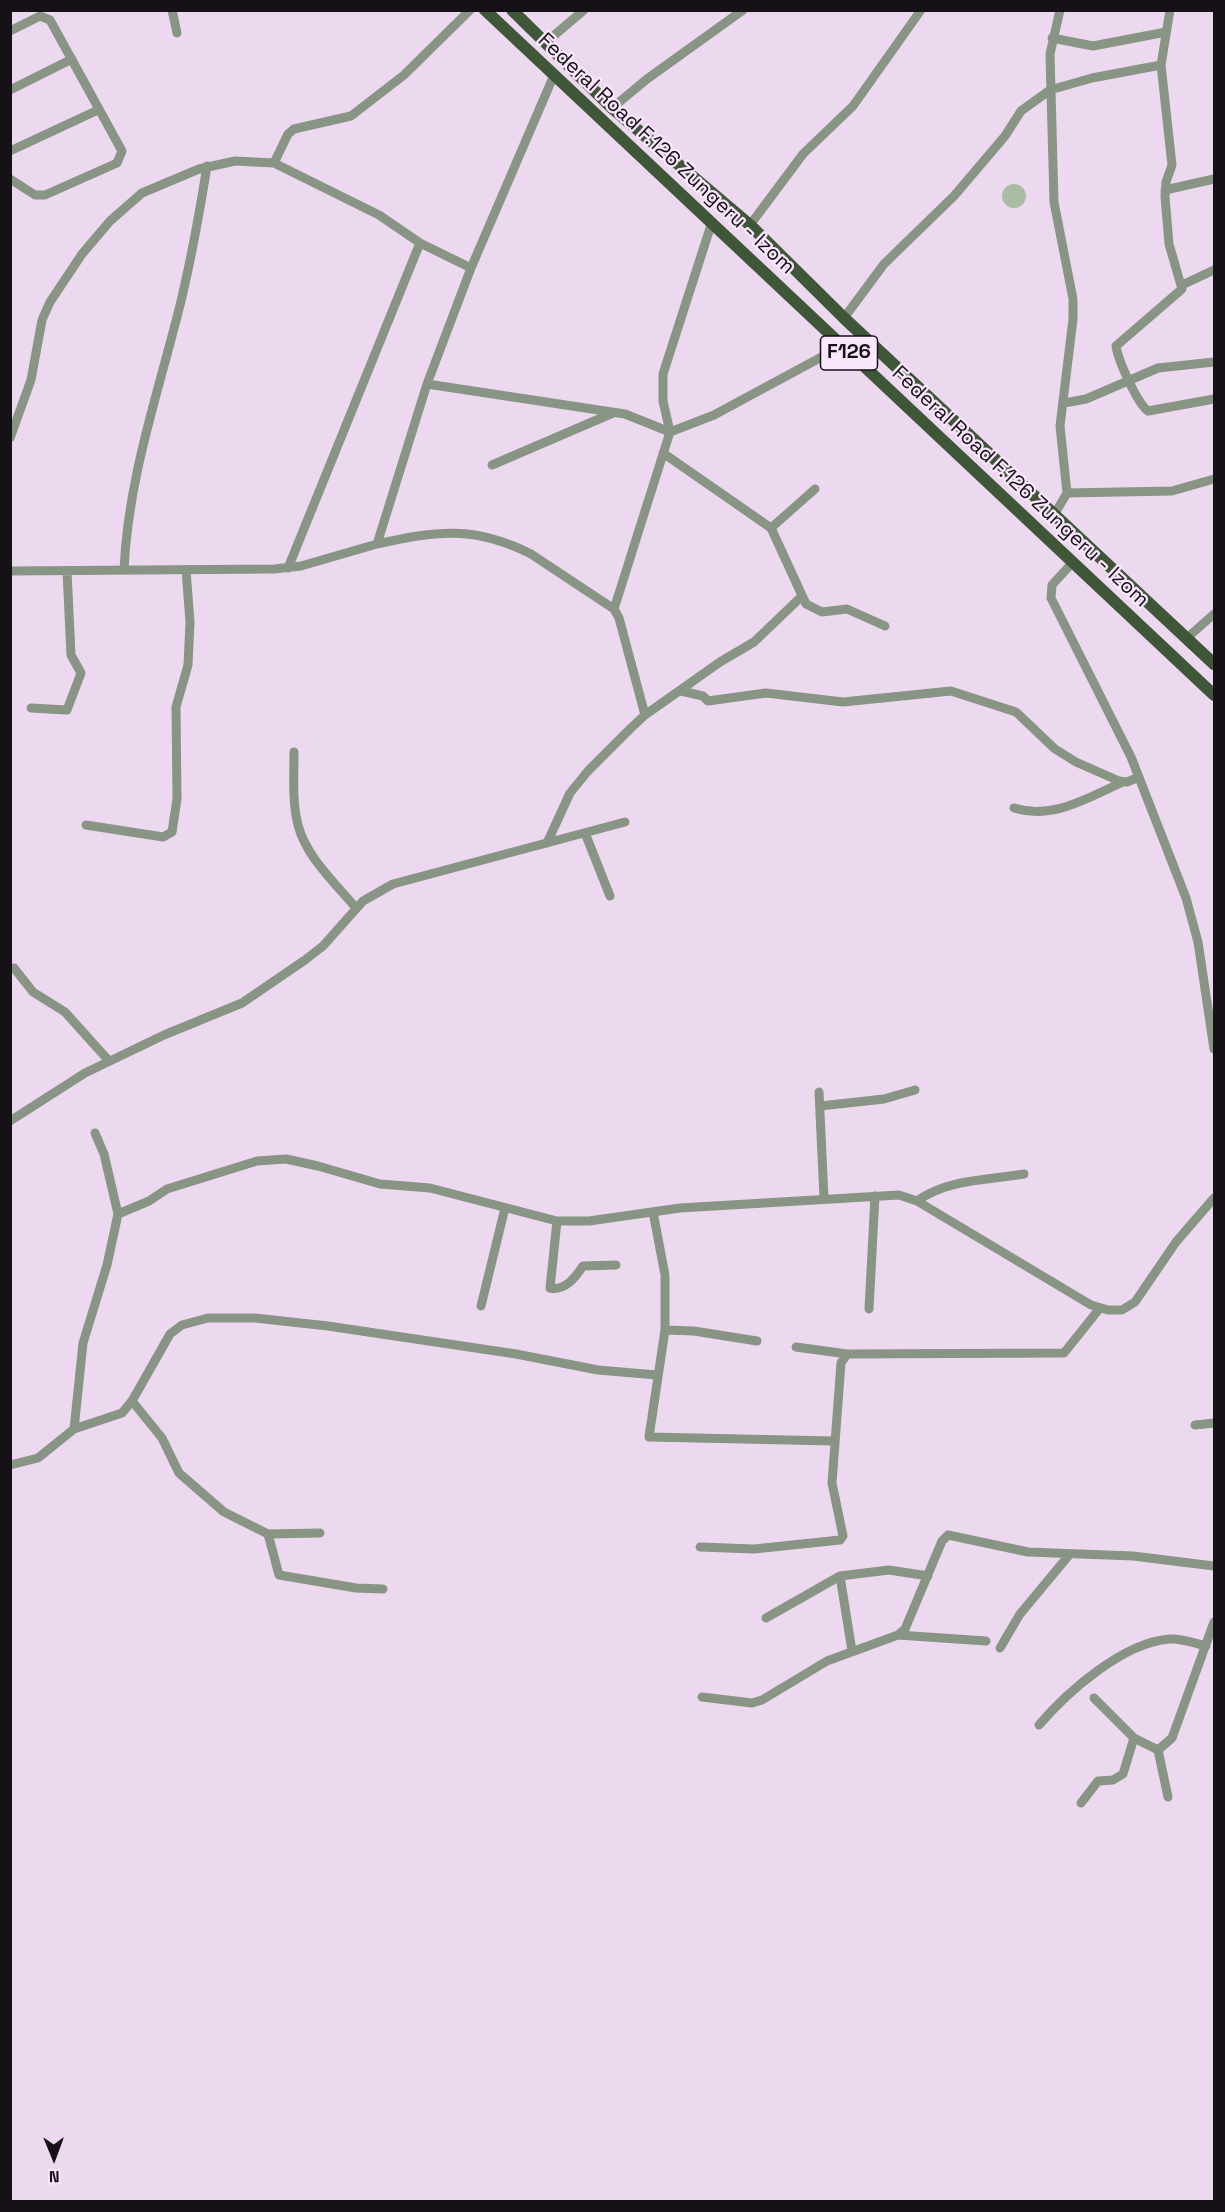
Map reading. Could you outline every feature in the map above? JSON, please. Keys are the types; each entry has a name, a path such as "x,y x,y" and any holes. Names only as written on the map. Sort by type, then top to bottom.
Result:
{"main road":[{"name":"Federal Road F.126 Zungeru - Izom","path":"485,10 1212,690"},
{"name":"Federal Road F.126 Zungeru - Izom","path":"512,10 612,108 750,225 844,318 1215,664"}],"street":[{"path":"172,10 177,33"},
{"path":"274,163 288,134 294,129 351,116 404,75 470,10"},
{"path":"545,43 584,10"},
{"path":"612,108 647,79 743,10"},
{"path":"750,225 807,150 853,106 921,10"},
{"path":"1054,514 1067,493 1061,438 1073,299 1054,202 1050,90 1052,38 1060,10"},
{"path":"1170,10 1161,65 1172,165 1165,190 1169,244 1182,289"},
{"path":"10,31 33,15 43,16 50,20 122,151 120,161 40,196 10,179"},
{"path":"1052,38 1093,46 1166,32"},
{"path":"10,90 72,58"},
{"path":"844,318 884,264 954,196 1005,136 1021,111 1050,90 1092,78 1161,65"},
{"path":"377,544 427,384 471,268 554,75"},
{"path":"10,151 98,111"},
{"path":"10,438 31,380 42,320 50,302 82,254 110,222 142,194 207,166 235,161 274,163 379,214 420,243 471,268"},
{"path":"124,570 135,479 182,296 207,166"},
{"path":"1165,190 1215,179"},
{"path":"614,609 670,432 663,401 663,374 712,222"},
{"path":"288,568 420,243"},
{"path":"1215,270 1182,285 1182,289 1118,343 1116,350 1129,381 1148,411 1215,399"},
{"path":"427,384 614,412 670,432 714,415 842,346"},
{"path":"1064,403 1086,399 1158,368 1215,362"},
{"path":"492,465 614,412"},
{"path":"663,453 771,528 806,604 822,612 847,609 885,626"},
{"path":"1067,493 1172,491 1215,479"},
{"path":"771,528 815,489"},
{"path":"10,571 288,568 424,534 464,532 518,547 614,609 619,618 645,715"},
{"path":"1073,562 1052,585 1051,598 1139,777 1186,898 1198,942 1215,1049"},
{"path":"86,825 163,837 170,836 172,832 177,799 176,707 188,665 190,622 186,570"},
{"path":"31,708 67,710 81,673 70,655 67,571"},
{"path":"547,843 570,793 588,771 645,715 754,642 801,597"},
{"path":"1188,637 1215,614"},
{"path":"681,691 703,696 712,701 766,693 843,702 951,691 1016,712 1064,755 1123,782"},
{"path":"294,752 294,805 300,831 317,862 356,908"},
{"path":"1014,807 1051,812 1139,777"},
{"path":"10,1121 108,1061 242,1003 323,946 368,897 393,884 625,822"},
{"path":"585,833 610,896"},
{"path":"14,968 33,992 65,1012 108,1061"},
{"path":"820,1106 884,1100 915,1090"},
{"path":"819,1092 824,1198"},
{"path":"74,1429 83,1343 107,1265 118,1214 104,1154 94,1133"},
{"path":"118,1214 149,1201 167,1190 257,1161 286,1160 318,1166 380,1184 430,1188 557,1221 589,1221 691,1207 899,1195 917,1201 1091,1305 1122,1310 1135,1302 1176,1242 1215,1198"},
{"path":"917,1201 931,1191 953,1184 1024,1174"},
{"path":"869,1309 875,1196"},
{"path":"481,1306 505,1208"},
{"path":"653,1212 665,1275 665,1330 649,1437 834,1441"},
{"path":"557,1221 549,1288 558,1289 565,1286 583,1266 616,1265"},
{"path":"796,1347 847,1354 1064,1353 1100,1308"},
{"path":"10,1465 38,1458 74,1429 115,1418 132,1401 170,1334 182,1325 208,1318 255,1318 328,1326 516,1354 598,1370 657,1375"},
{"path":"665,1330 694,1331 757,1341"},
{"path":"700,1546 754,1549 840,1540 843,1536 832,1483 842,1363 847,1354"},
{"path":"132,1401 162,1438 184,1479 228,1515 268,1534 320,1533"},
{"path":"1195,1425 1215,1423"},
{"path":"268,1534 279,1575 356,1588 383,1588"},
{"path":"702,1697 752,1703 762,1700 827,1661 898,1635 905,1629 942,1540 948,1535 1028,1552 1133,1556 1215,1566"},
{"path":"1000,1648 1020,1614 1069,1555"},
{"path":"766,1618 840,1576 889,1570 927,1576"},
{"path":"840,1576 852,1651"},
{"path":"1158,1750 1173,1738 1215,1622"},
{"path":"898,1635 986,1641"},
{"path":"1039,1725 1063,1698 1089,1676 1138,1648 1168,1639 1206,1646"},
{"path":"1094,1698 1134,1738 1158,1750"},
{"path":"1081,1803 1098,1781 1113,1780 1123,1774 1134,1738"},
{"path":"1158,1750 1168,1797"}],"green space":[{"path":"1014,184 1022,188 1026,196 1022,204 1014,208 1006,204 1002,196 1006,188"}]}
